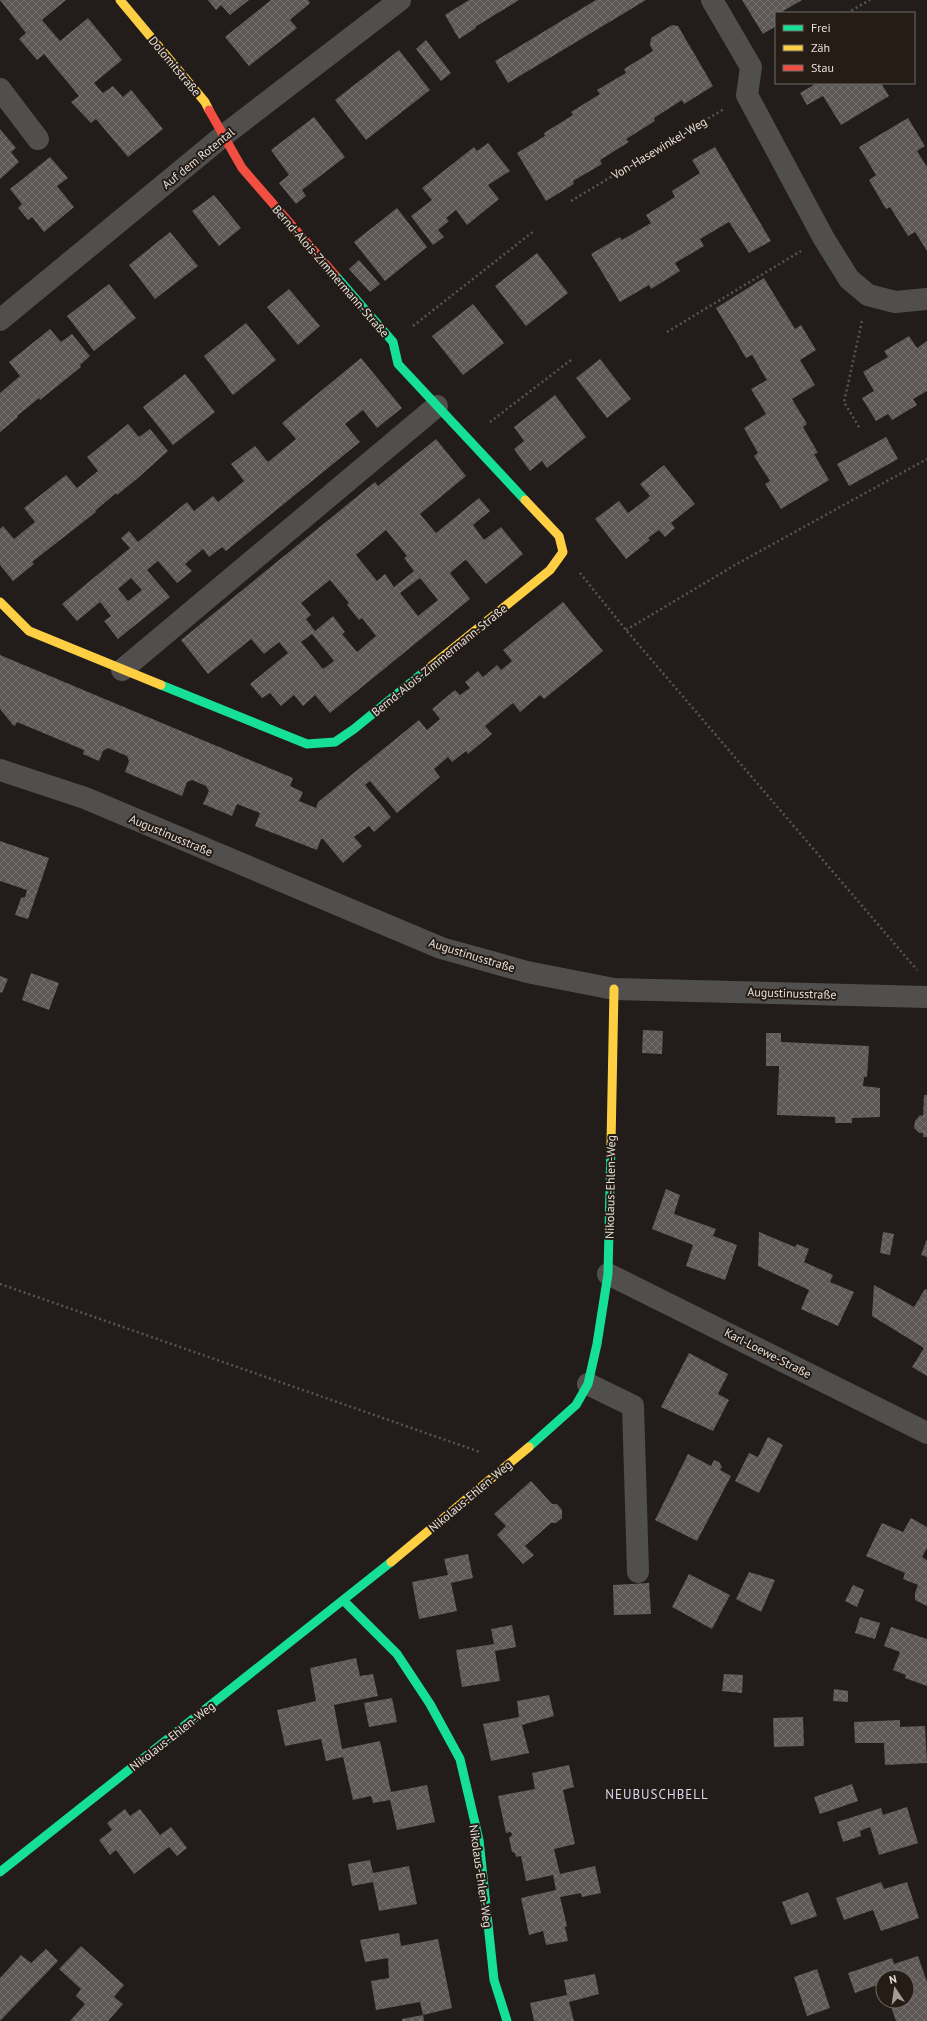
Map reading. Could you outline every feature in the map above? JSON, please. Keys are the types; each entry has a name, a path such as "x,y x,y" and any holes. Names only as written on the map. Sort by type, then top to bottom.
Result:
{"street":[{"name":"Dolomitstraße","path":"120,0 205,102 223,136"},
{"name":"Auf dem Rotental","path":"0,320 223,136 400,0"},
{"path":"712,0 751,68 747,95 823,237 849,279 868,295 895,302 927,299"},
{"path":"0,89 38,139"},
{"name":"Bernd-Alois-Zimmermann-Straße","path":"0,602 29,631 122,670 307,744 335,742 354,730 550,570 563,552 559,536 398,364 393,342 242,168 223,136"},
{"path":"122,670 437,406"},
{"name":"Augustinusstraße","path":"0,770 85,798 441,948 527,972 614,989 927,997"},
{"name":"Nikolaus-Ehlen-Weg","path":"0,1872 344,1601 511,1463 576,1405 588,1384 597,1344 608,1274 614,989"},
{"name":"Karl-Loewe-Straße","path":"608,1274 927,1433"},
{"path":"588,1384 633,1406 638,1572"},
{"name":"Nikolaus-Ehlen-Weg","path":"344,1601 397,1654 430,1704 460,1759 479,1840 494,1980 507,2021"}],"path":[{"path":"849,12 870,0"},
{"name":"Von-Hasewinkel-Weg","path":"571,201 747,95"},
{"path":"393,342 534,231"},
{"path":"667,332 823,237"},
{"path":"859,428 844,402 868,295"},
{"path":"468,438 571,360"},
{"path":"626,630 735,565 927,459"},
{"path":"563,552 626,630 922,975"},
{"path":"0,1284 511,1463"}],"building":[{"path":"0,0 66,0 42,20 60,41 88,18 122,60 94,83 103,93 113,86 123,97 131,90 163,129 128,157 96,119 91,123 71,102 79,96 44,54 37,60 19,39 26,33"},
{"path":"208,0 249,0 230,15 221,5 216,10"},
{"path":"271,0 308,0 310,3 290,20 297,28 249,66 225,37"},
{"path":"469,0 519,0 475,27 476,28 459,39 445,15"},
{"path":"596,0 646,0 508,83 495,61"},
{"path":"742,0 802,0 784,12 775,12 775,27 763,34"},
{"path":"672,25 678,26 713,86 684,104 682,100 654,118 655,121 626,139 629,142 600,160 602,164 573,181 574,184 546,201 517,153 545,136 544,133 573,115 571,112 600,94 597,90 626,73 624,69 653,51 650,45 651,38"},
{"path":"426,40 451,73 441,81 416,49"},
{"path":"399,50 430,90 366,140 335,100"},
{"path":"815,84 882,84 889,96 841,125 823,96 807,105 800,93"},
{"path":"314,117 345,157 302,190 306,196 296,204 279,183 289,175 271,150"},
{"path":"908,118 925,146 917,151 927,167 927,251 915,232 908,236 890,207 886,209 869,180 876,175 859,147"},
{"path":"0,129 16,148 11,152 19,162 0,179"},
{"path":"488,143 510,171 488,185 499,199 467,225 456,210 446,218 449,221 438,230 444,237 433,245 411,216 432,200 422,188 474,147 477,151"},
{"path":"715,147 771,241 749,253 729,222 700,239 704,246 675,263 680,271 651,289 649,285 620,302 591,254 620,237 622,240 651,223 646,215 675,197 672,191 700,173 692,160"},
{"path":"50,157 68,178 57,186 74,207 44,232 32,217 28,220 18,208 22,204 10,189"},
{"path":"214,195 241,228 219,246 192,211"},
{"path":"397,208 427,247 385,281 354,242"},
{"path":"170,232 198,266 155,299 129,265"},
{"path":"537,253 568,293 526,326 495,286"},
{"path":"359,260 380,284 370,292 349,269"},
{"path":"764,278 795,329 801,325 816,350 800,360 815,385 792,399 807,424 803,427 818,453 814,454 829,480 781,509 765,484 770,481 754,456 758,453 744,428 766,414 751,389 767,380 752,355 746,358 716,308"},
{"path":"109,284 136,318 94,351 67,316"},
{"path":"289,289 320,326 298,345 267,307"},
{"path":"473,304 504,343 463,375 432,336"},
{"path":"246,323 276,360 233,395 204,356"},
{"path":"50,329 61,342 72,334 90,356 80,365 81,367 40,400 39,398 0,432 0,393 20,376 9,362"},
{"path":"909,336 917,348 927,341 927,391 913,399 917,405 892,420 888,414 876,421 862,398 874,391 863,372 888,357 884,351"},
{"path":"361,358 402,408 377,428 363,410 345,424 360,442 226,551 222,547 209,557 203,549 185,564 192,571 177,583 158,561 147,570 170,597 118,639 104,621 111,616 100,602 77,621 62,604 130,548 121,538 129,531 138,542 187,502 194,511 213,496 218,502 244,481 231,464 255,446 268,462 296,439 282,423","holes":["131,578 142,590 128,601 118,589"]},
{"path":"600,359 631,399 607,418 576,378"},
{"path":"185,374 215,412 173,445 143,407"},
{"path":"555,395 586,437 547,468 542,461 530,471 514,449 524,441 514,427"},
{"path":"128,424 139,437 150,429 168,451 138,478 117,495 116,493 95,511 96,512 32,562 34,564 13,581 0,565 0,529 3,526 14,539 35,522 24,508 66,475 77,488 98,471 87,457"},
{"path":"886,437 898,459 849,486 837,464"},
{"path":"436,439 466,476 420,514 436,533 479,498 490,511 473,525 484,540 501,527 523,554 486,584 465,560 450,573 470,599 330,713 315,695 303,706 294,695 281,706 270,693 262,698 250,684 288,653 279,642 264,654 251,639 208,674 181,640 375,482 378,486","holes":["386,530 407,556 404,558 414,571 394,587 385,574 377,581 356,555","420,578 438,600 418,616 400,593","330,580 349,603 347,605 359,620 362,618 376,636 357,652 342,634 345,632 333,616 315,631 306,619 311,615 301,603","312,634 334,661 323,669 301,642"]},
{"path":"664,465 695,504 671,523 675,528 665,537 659,530 648,538 650,540 626,559 595,519 619,501 628,513 639,505 650,496 640,484"},
{"path":"563,602 603,651 544,699 540,695 520,712 513,703 485,726 492,734 468,754 466,751 452,762 448,757 434,769 440,777 397,813 370,781 365,785 391,817 374,832 369,826 354,837 362,846 343,863 323,839 321,839 317,850 255,826 260,813 237,804 232,816 203,804 209,791 206,786 192,780 187,782 182,796 125,772 129,761 127,756 108,748 103,751 99,761 83,754 84,750 17,722 15,726 13,725 0,709 0,655 293,778 290,786 303,792 299,801 316,808 318,802 419,720 427,730 440,719 432,709 455,690 460,695 470,688 465,682 478,671 483,677 497,665 501,670 512,661 503,650"},
{"path":"0,841 49,858 28,919 15,915 21,898 25,897 27,890 0,881"},
{"path":"31,973 59,983 49,1010 22,1000"},
{"path":"0,976 8,979 2,993 0,992"},
{"path":"643,1030 663,1031 662,1054 642,1053"},
{"path":"766,1033 781,1033 781,1042 869,1046 867,1077 864,1077 863,1086 880,1088 880,1117 852,1118 852,1123 835,1123 835,1117 777,1115 779,1066 766,1066"},
{"path":"924,1095 927,1095 927,1137 923,1137 923,1133 919,1133 914,1128 915,1121 920,1115 923,1116"},
{"path":"666,1189 680,1195 674,1214 716,1229 713,1236 737,1245 725,1280 686,1266 693,1245 652,1229"},
{"path":"759,1232 795,1247 797,1244 809,1249 804,1262 833,1275 830,1282 854,1292 838,1326 801,1309 809,1290 758,1266"},
{"path":"883,1232 894,1234 890,1255 880,1253"},
{"path":"927,1239 927,1257 921,1255"},
{"path":"874,1285 914,1307 925,1289 927,1290 927,1376 912,1367 924,1348 872,1316"},
{"path":"689,1353 728,1374 718,1394 729,1400 713,1431 661,1407"},
{"path":"768,1437 783,1445 759,1493 735,1481 749,1453 758,1457"},
{"path":"688,1454 711,1466 714,1460 719,1462 722,1467 720,1470 731,1476 697,1541 655,1520"},
{"path":"531,1481 552,1504 557,1504 562,1510 562,1518 556,1523 551,1523 525,1546 534,1555 523,1564 497,1535 506,1526 494,1514"},
{"path":"911,1518 927,1527 927,1548 922,1557 927,1560 927,1606 915,1600 915,1593 918,1585 903,1579 905,1573 866,1556 882,1523 903,1532"},
{"path":"468,1554 473,1578 451,1583 457,1611 419,1619 412,1582 448,1575 444,1559"},
{"path":"749,1572 775,1580 761,1612 736,1599"},
{"path":"689,1574 730,1595 712,1629 672,1607"},
{"path":"649,1583 651,1614 614,1615 613,1585"},
{"path":"853,1585 864,1590 857,1607 845,1601"},
{"path":"860,1617 880,1623 875,1639 855,1633"},
{"path":"512,1625 516,1647 495,1651 500,1681 462,1687 456,1650 494,1644 491,1629"},
{"path":"891,1627 927,1639 927,1686 905,1678 906,1675 893,1670 900,1652 884,1646"},
{"path":"356,1658 360,1676 373,1674 378,1696 334,1705 342,1749 380,1741 391,1792 427,1785 435,1822 397,1830 390,1800 373,1803 371,1796 353,1800 343,1757 326,1761 321,1739 285,1746 277,1710 316,1701 310,1668"},
{"path":"724,1674 743,1675 742,1693 722,1691"},
{"path":"834,1689 848,1691 848,1702 833,1701"},
{"path":"549,1695 554,1716 522,1725 529,1753 491,1761 483,1724 519,1717 517,1701"},
{"path":"392,1698 397,1722 369,1727 364,1703"},
{"path":"803,1717 804,1746 774,1747 773,1718"},
{"path":"900,1720 900,1727 925,1726 927,1763 885,1765 884,1743 855,1743 854,1722"},
{"path":"569,1765 574,1787 563,1790 575,1844 554,1849 560,1874 595,1866 601,1893 582,1897 581,1893 560,1897 567,1926 565,1927 568,1941 546,1945 543,1931 529,1935 521,1898 556,1890 553,1875 526,1881 521,1856 516,1857 515,1853 512,1852 509,1838 512,1835 511,1832 506,1833 498,1796 535,1789 532,1773"},
{"path":"852,1784 858,1801 820,1814 814,1797"},
{"path":"907,1807 918,1843 879,1855 870,1827 860,1831 861,1836 843,1842 837,1822 881,1808 883,1815"},
{"path":"125,1809 130,1816 140,1809 160,1835 171,1827 187,1848 177,1856 169,1847 134,1874 116,1850 110,1855 99,1840 112,1830 107,1823"},
{"path":"370,1860 373,1873 409,1866 417,1904 379,1911 373,1882 352,1886 348,1864"},
{"path":"881,1882 884,1889 907,1882 919,1918 881,1931 873,1910 844,1920 836,1898"},
{"path":"808,1892 817,1916 791,1925 782,1902"},
{"path":"399,1933 401,1946 438,1939 452,2008 423,2015 420,2002 376,2010 371,1981 389,1978 388,1958 365,1962 360,1940"},
{"path":"81,1946 124,1985 114,1997 123,2004 108,2021 70,2021 85,2004 76,1996 81,1989 59,1969"},
{"path":"46,1949 58,1961 0,2021 0,1978 21,1955 31,1963"},
{"path":"918,1956 927,1982 927,2021 896,2021 892,2009 915,2009 915,1969 875,1969 875,1986 855,1993 848,1973 892,1958 894,1964"},
{"path":"817,1969 830,2008 807,2016 794,1977"},
{"path":"595,1974 599,1994 569,2002 574,2021 534,2021 530,2003 567,1995 564,1980"},
{"path":"423,2015 424,2021 402,2021 402,2019"}],"traffic: fast":[{"path":"335,275 393,342 398,364 525,500"},
{"path":"161,685 307,744 335,742 354,729 430,667"},
{"path":"529,1447 576,1405 588,1384 597,1344 608,1274 611,1144"},
{"path":"0,1872 391,1562"},
{"path":"344,1601 397,1654 430,1704 460,1759 479,1840 494,1980 507,2021"}],"traffic: slow":[{"path":"120,0 205,102 209,110"},
{"path":"430,667 550,570 563,552 559,536 525,500"},
{"path":"0,602 29,631 161,685"},
{"path":"611,1144 614,989"},
{"path":"391,1562 529,1447"}],"traffic: jam":[{"path":"209,110 242,168 335,275"}],"district":[{"name":"NEUBUSCHBELL","path":"657,1794"}]}
